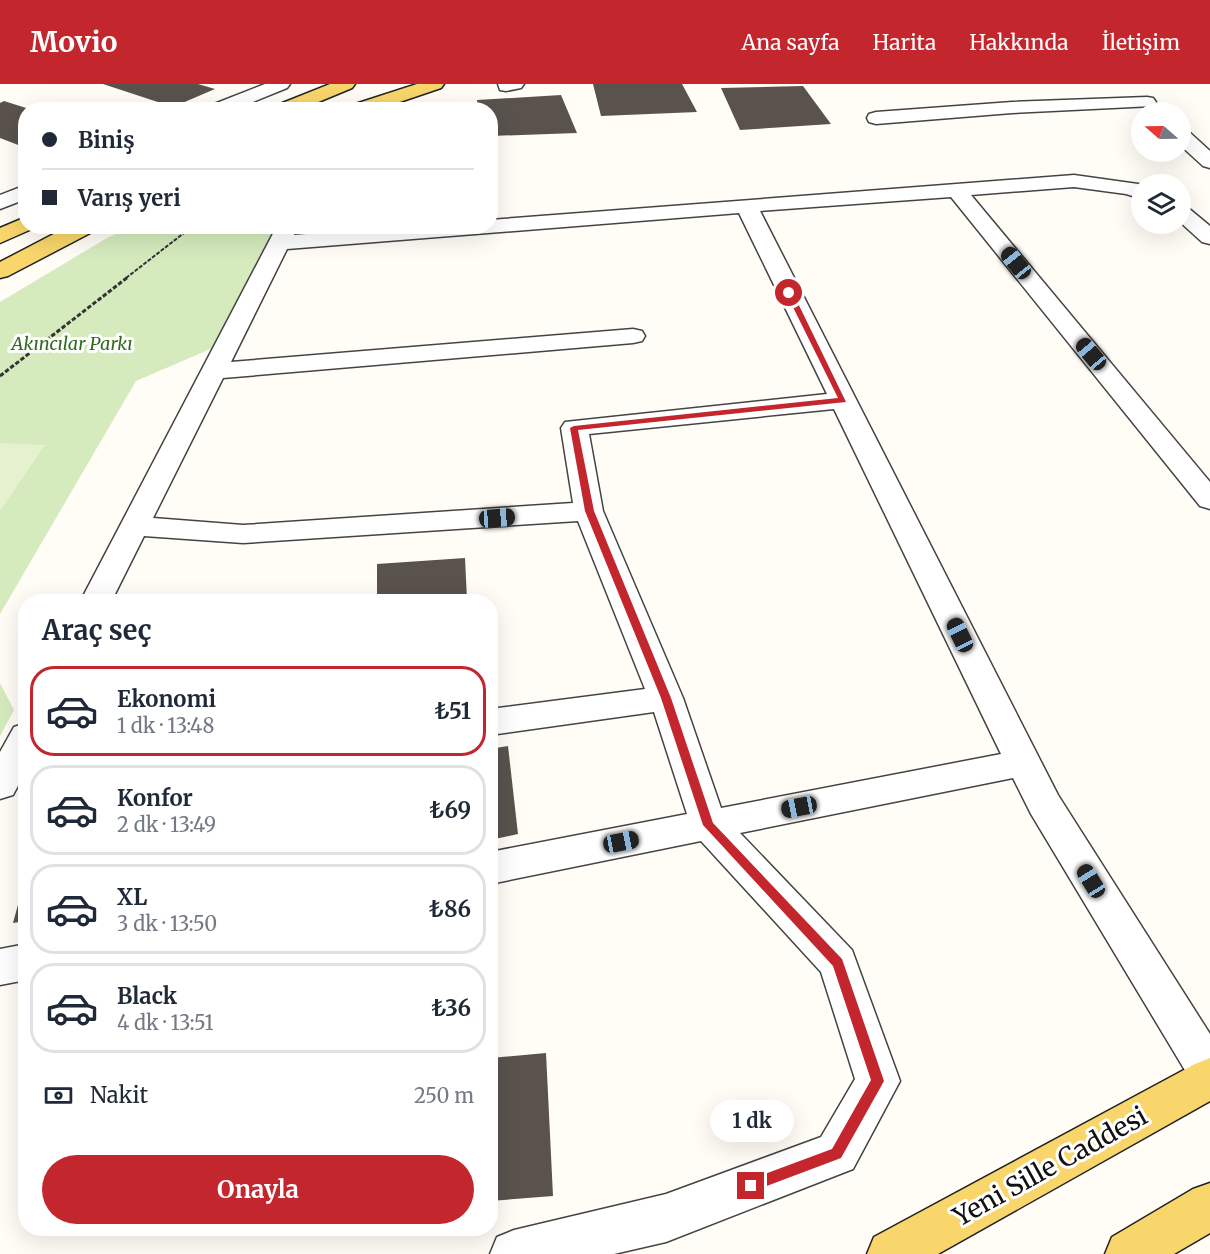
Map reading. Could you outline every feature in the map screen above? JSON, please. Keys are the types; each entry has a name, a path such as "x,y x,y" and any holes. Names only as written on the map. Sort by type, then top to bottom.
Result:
{"main road":[{"path":"302,102 346,84"},
{"path":"380,102 435,84"},
{"path":"0,236 18,227"},
{"path":"0,271 71,234"},
{"name":"Yeni Sille Caddesi","path":"891,1254 1210,1078"},
{"path":"1129,1254 1210,1206"}],"street":[{"path":"236,102 281,84"},
{"path":"1128,84 1148,102"},
{"path":"876,118 1032,105 1131,107"},
{"path":"1191,144 1210,162"},
{"path":"498,225 1074,181 1131,188"},
{"path":"956,190 1210,500"},
{"path":"0,202 18,194"},
{"path":"747,207 1044,804 1210,1072"},
{"path":"1191,211 1210,210"},
{"path":"1191,221 1210,237"},
{"path":"99,594 284,235 307,234"},
{"path":"215,371 633,336"},
{"path":"514,1254 666,1218 837,1154 878,1081 838,963 709,825 666,698 589,511 574,428 843,400"},
{"path":"134,526 243,534 589,511"},
{"path":"498,721 666,698"},
{"path":"0,785 18,751"},
{"path":"498,866 1023,763"},
{"path":"0,790 18,787"},
{"path":"0,967 18,964"}],"path":[{"path":"0,376 183,234"}],"green space":[{"name":"Akıncılar Parkı","path":"116,234 272,234 215,347 136,381 0,614 0,302"},
{"path":"0,443 45,445 0,511"},
{"path":"0,683 14,710 0,736"}],"building":[{"path":"103,84 198,84 215,89 185,102 158,102"},
{"path":"593,84 682,84 697,112 601,116"},
{"path":"803,86 831,124 740,130 721,88"},
{"path":"561,95 577,133 498,136 498,102 477,102 477,100"},
{"path":"4,101 18,105 18,145 0,138 0,103"},
{"path":"465,558 467,594 377,594 377,564"},
{"path":"508,746 518,834 498,838 498,748"},
{"path":"18,905 18,922 13,923"},
{"path":"546,1053 553,1196 498,1200 498,1057"}],"route":[{"path":"751,1186 837,1154 878,1081 838,963 709,825 666,698 589,511 574,428 843,400 789,293"}]}
